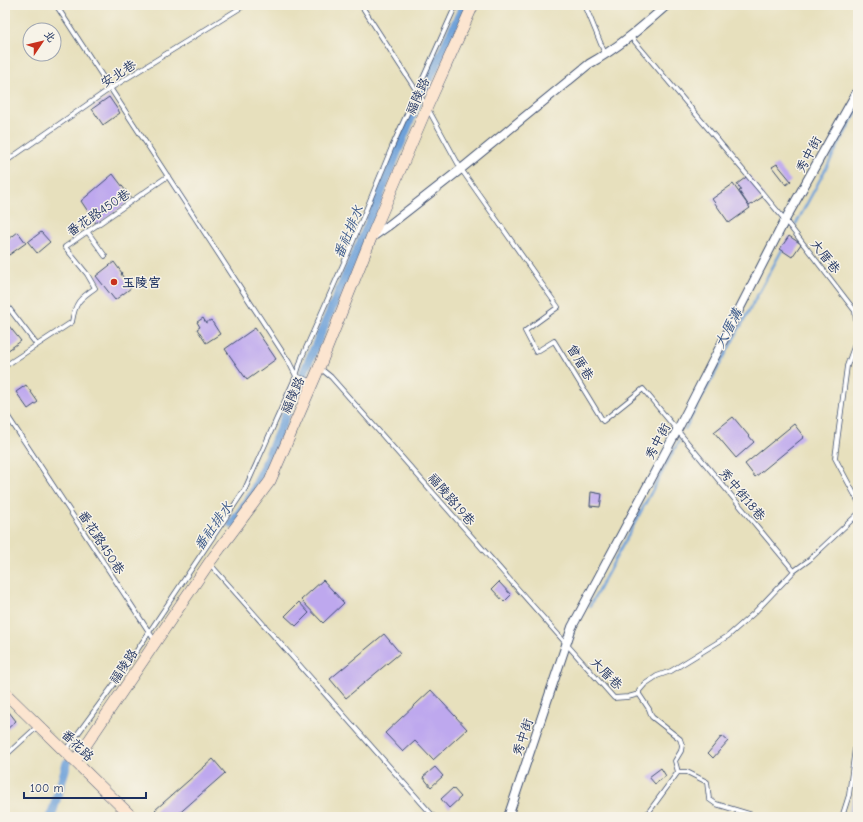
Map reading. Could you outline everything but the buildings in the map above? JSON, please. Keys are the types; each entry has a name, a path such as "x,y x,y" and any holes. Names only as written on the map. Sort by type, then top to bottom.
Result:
{"street":[{"name":"福陵路","path":"75,761 209,564 270,481 320,368 371,238 472,5"},
{"path":"371,238 461,169 589,64 632,36 667,5"},
{"name":"秀中街","path":"508,817 572,626 677,429 785,220 858,90"},
{"name":"番花路","path":"5,692 132,817"}],"lane":[{"path":"56,5 289,362 296,376 313,382"},
{"name":"安北巷","path":"5,162 111,88 245,5"},
{"path":"361,5 427,107"},
{"path":"65,752 115,684 246,489 296,376 302,357 349,251 392,147 456,5"},
{"path":"588,5 587,10 605,55"},
{"name":"大厝巷","path":"632,36 785,220 855,311 858,327"},
{"name":"曾厝巷","path":"427,107 461,169 558,306 525,331 536,352 554,341 603,421 643,389 677,429"},
{"name":"番花路450巷","path":"5,366 72,322 74,307 84,296 95,288 87,274 65,247 168,176"},
{"path":"87,231 105,256"},
{"path":"5,303 37,345"},
{"path":"858,336 847,366 835,458 858,501"},
{"name":"福陵路19巷","path":"320,368 331,377 566,644"},
{"name":"番花路450巷","path":"5,412 156,642"},
{"name":"秀中街18巷","path":"677,429 794,571"},
{"path":"639,694 639,691 645,684 657,676 671,671 728,636 754,613 794,571 809,560 858,514"},
{"path":"209,564 434,817"},
{"name":"大厝巷","path":"566,644 614,698 628,697 639,694 649,709 652,717 680,739 682,745 681,751 675,761 678,772"},
{"path":"5,756 38,725"},
{"path":"842,817 850,796 855,748 858,743"},
{"path":"644,817 678,772 687,772 707,782 709,800 716,804 759,817"}],"shaded area":[{"path":"858,781 858,817 847,817"}],"waterway":[{"name":"番社排水","path":"424,90 464,5"},
{"name":"番社排水","path":"304,372 368,225 417,103"},
{"name":"大厝溝","path":"796,224 858,109"},
{"name":"大厝溝","path":"685,429 783,248"},
{"name":"番社排水","path":"232,524 252,495 299,384"},
{"name":"大厝溝","path":"590,606 679,441"},
{"name":"番社排水","path":"51,817 67,763"}],"place":[{"name":"玉陵宮","path":"114,282"}]}
